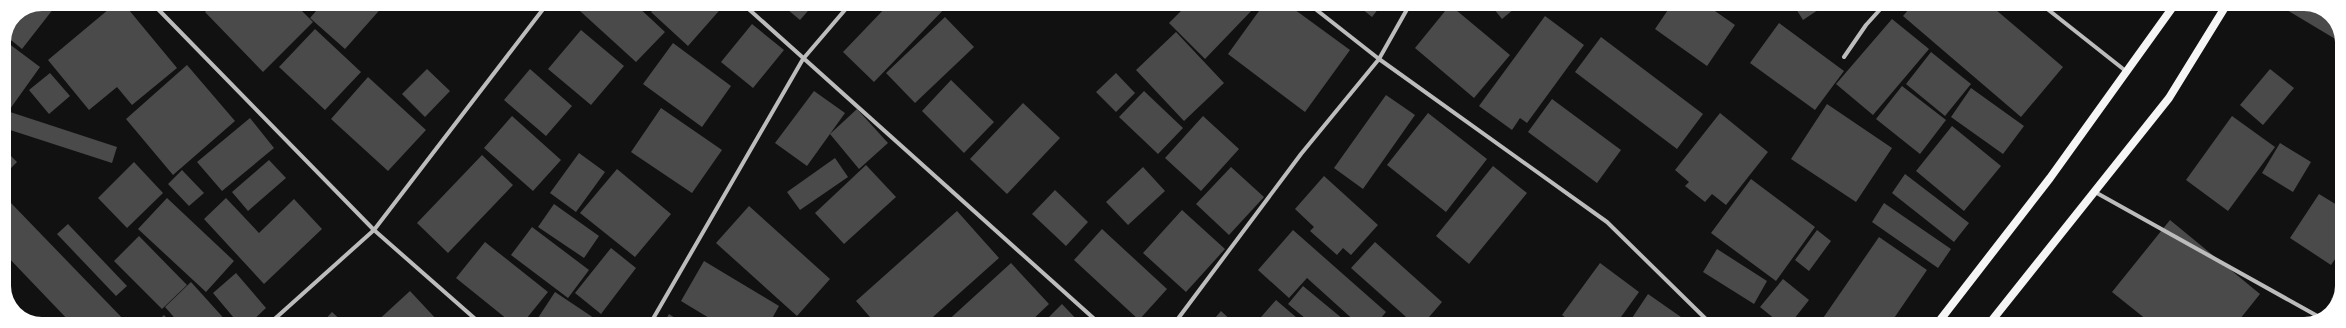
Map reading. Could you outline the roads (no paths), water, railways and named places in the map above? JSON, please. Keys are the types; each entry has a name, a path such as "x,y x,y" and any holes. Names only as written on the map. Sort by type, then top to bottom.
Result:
{"main road":[{"path":"1943,317 2050,178 2170,11"},
{"path":"1995,317 2169,98 2223,11"}],"street":[{"path":"160,11 374,230 473,317"},
{"path":"277,317 374,230 542,11"},
{"path":"750,11 1092,317"},
{"path":"654,317 803,59 844,11"},
{"path":"1317,11 1379,59 1607,222 1704,317"},
{"path":"1179,317 1301,154 1379,59 1406,11"},
{"path":"1844,57 1866,25 1879,11"},
{"path":"2050,11 2127,73"},
{"path":"2095,192 2315,315"}]}
